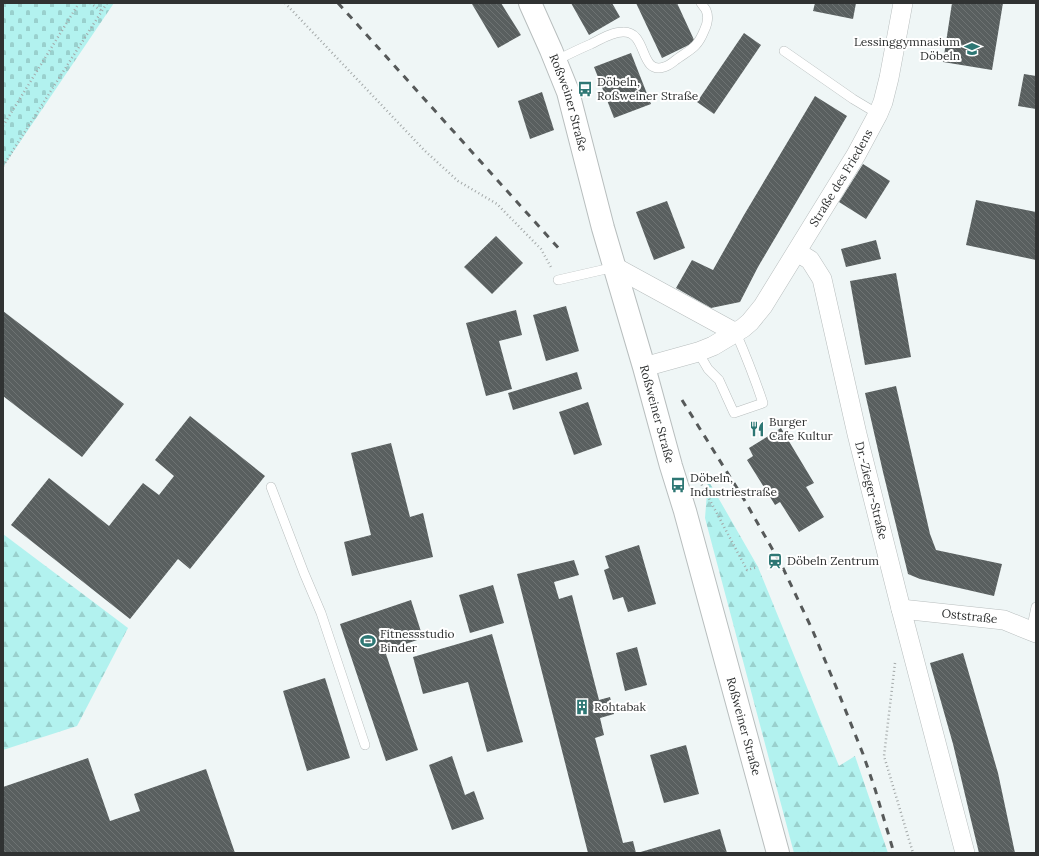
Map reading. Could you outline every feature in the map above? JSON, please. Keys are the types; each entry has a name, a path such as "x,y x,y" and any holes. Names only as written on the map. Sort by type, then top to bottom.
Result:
{"main road":[{"name":"Roßweiner Straße","path":"530,3 568,92 603,228 685,510 778,853"}],"street":[{"name":"Straße des Friedens","path":"644,367 698,352 713,346 743,328 763,306 856,155 878,114 890,78 903,3"},
{"name":"Dr.-Zieger-Straße","path":"797,252 810,260 822,279 856,434 965,853"},
{"path":"615,268 736,333"},
{"name":"Oststraße","path":"901,609 1004,620 1033,632"}],"lane":[{"path":"555,61 613,34 626,32 633,34 638,39 647,62 651,66 656,68 666,67 695,47 700,41 706,28 707,20 706,10 701,3"},
{"path":"784,51 853,99 878,114"},
{"path":"558,280 615,268"},
{"path":"698,352 708,369 718,380 734,413 763,403 736,333"},
{"path":"271,487 321,613 365,745"},
{"path":"1033,632 1036,607"}],"path":[{"path":"3,126 79,3"},
{"path":"90,3 102,11"},
{"path":"3,166 107,3"},
{"path":"285,3 424,150 458,181 497,204 541,249 558,280"},
{"path":"671,466 690,462 747,570 758,567"},
{"path":"895,663 884,756 913,853"}],"green space":[{"path":"3,3 114,3 3,167"},
{"path":"708,480 758,567 839,766 855,756 888,853 794,853 705,518"},
{"path":"3,534 128,628 77,726 3,750"}],"building":[{"path":"501,3 521,35 498,48 472,4"},
{"path":"571,3 612,3 620,17 589,35"},
{"path":"636,3 677,3 695,42 662,58"},
{"path":"815,3 856,3 853,19 813,11"},
{"path":"952,3 1003,3 992,70 943,62"},
{"path":"744,33 761,45 714,114 697,102"},
{"path":"631,53 651,104 614,118 594,67"},
{"path":"1024,74 1036,76 1036,109 1018,106"},
{"path":"542,92 554,130 530,139 518,101"},
{"path":"815,96 847,116 758,267 740,302 711,308 676,288 692,260 713,270"},
{"path":"863,164 890,181 866,219 839,202"},
{"path":"976,200 1036,212 1036,260 966,245"},
{"path":"667,201 685,248 654,260 636,212"},
{"path":"496,236 523,263 492,294 464,267"},
{"path":"876,240 881,259 846,267 841,249"},
{"path":"896,273 911,357 865,365 850,281"},
{"path":"566,306 579,351 546,361 533,315"},
{"path":"516,310 522,335 499,341 512,389 486,396 466,323"},
{"path":"3,311 124,404 82,457 3,396"},
{"path":"577,372 582,389 513,410 508,393"},
{"path":"896,386 930,534 936,550 1002,564 994,596 920,579 908,574 865,393"},
{"path":"588,402 602,445 574,455 559,412"},
{"path":"190,416 265,476 190,569 178,559 130,619 11,525 49,478 109,526 143,483 159,495 174,476 155,460"},
{"path":"781,428 814,483 806,487 824,517 799,532 780,502 775,505 747,460 753,456 749,448"},
{"path":"391,443 410,517 423,513 433,557 352,576 344,542 371,535 351,453"},
{"path":"639,545 656,604 628,612 623,597 613,600 604,570 609,568 605,556"},
{"name":"Rohtabak","path":"574,560 579,575 554,582 559,599 572,595 599,700 610,697 614,714 600,718 604,735 595,738 623,843 633,841 636,853 588,853 517,574"},
{"path":"493,585 504,623 470,633 459,595"},
{"path":"411,600 423,638 385,651 418,750 386,761 340,624"},
{"path":"492,634 523,742 487,752 468,682 423,694 413,657"},
{"path":"637,647 647,685 625,691 616,653"},
{"path":"963,653 998,773 1015,853 979,853 953,744 930,663"},
{"path":"325,678 350,758 307,771 283,691"},
{"path":"686,745 699,794 664,803 650,755"},
{"path":"452,756 465,795 474,791 484,819 452,830 429,765"},
{"path":"88,758 110,821 140,811 134,794 206,769 235,853 3,853 3,787"},
{"path":"720,829 727,853 637,853"}],"railway":[{"path":"338,3 562,252"},
{"path":"682,400 745,501 782,566 812,629 863,754 894,853"}],"place":[{"name":"Lessinggymnasium Döbeln","path":"972,49"},
{"name":"Döbeln, Roßweiner Straße","path":"585,89"},
{"name":"Burger Cafe Kultur","path":"757,429"},
{"name":"Döbeln, Industriestraße","path":"678,485"},
{"name":"Döbeln Zentrum","path":"775,561"},
{"name":"Fitnessstudio Binder","path":"368,641"},
{"name":"Rohtabak","path":"582,707"}]}
